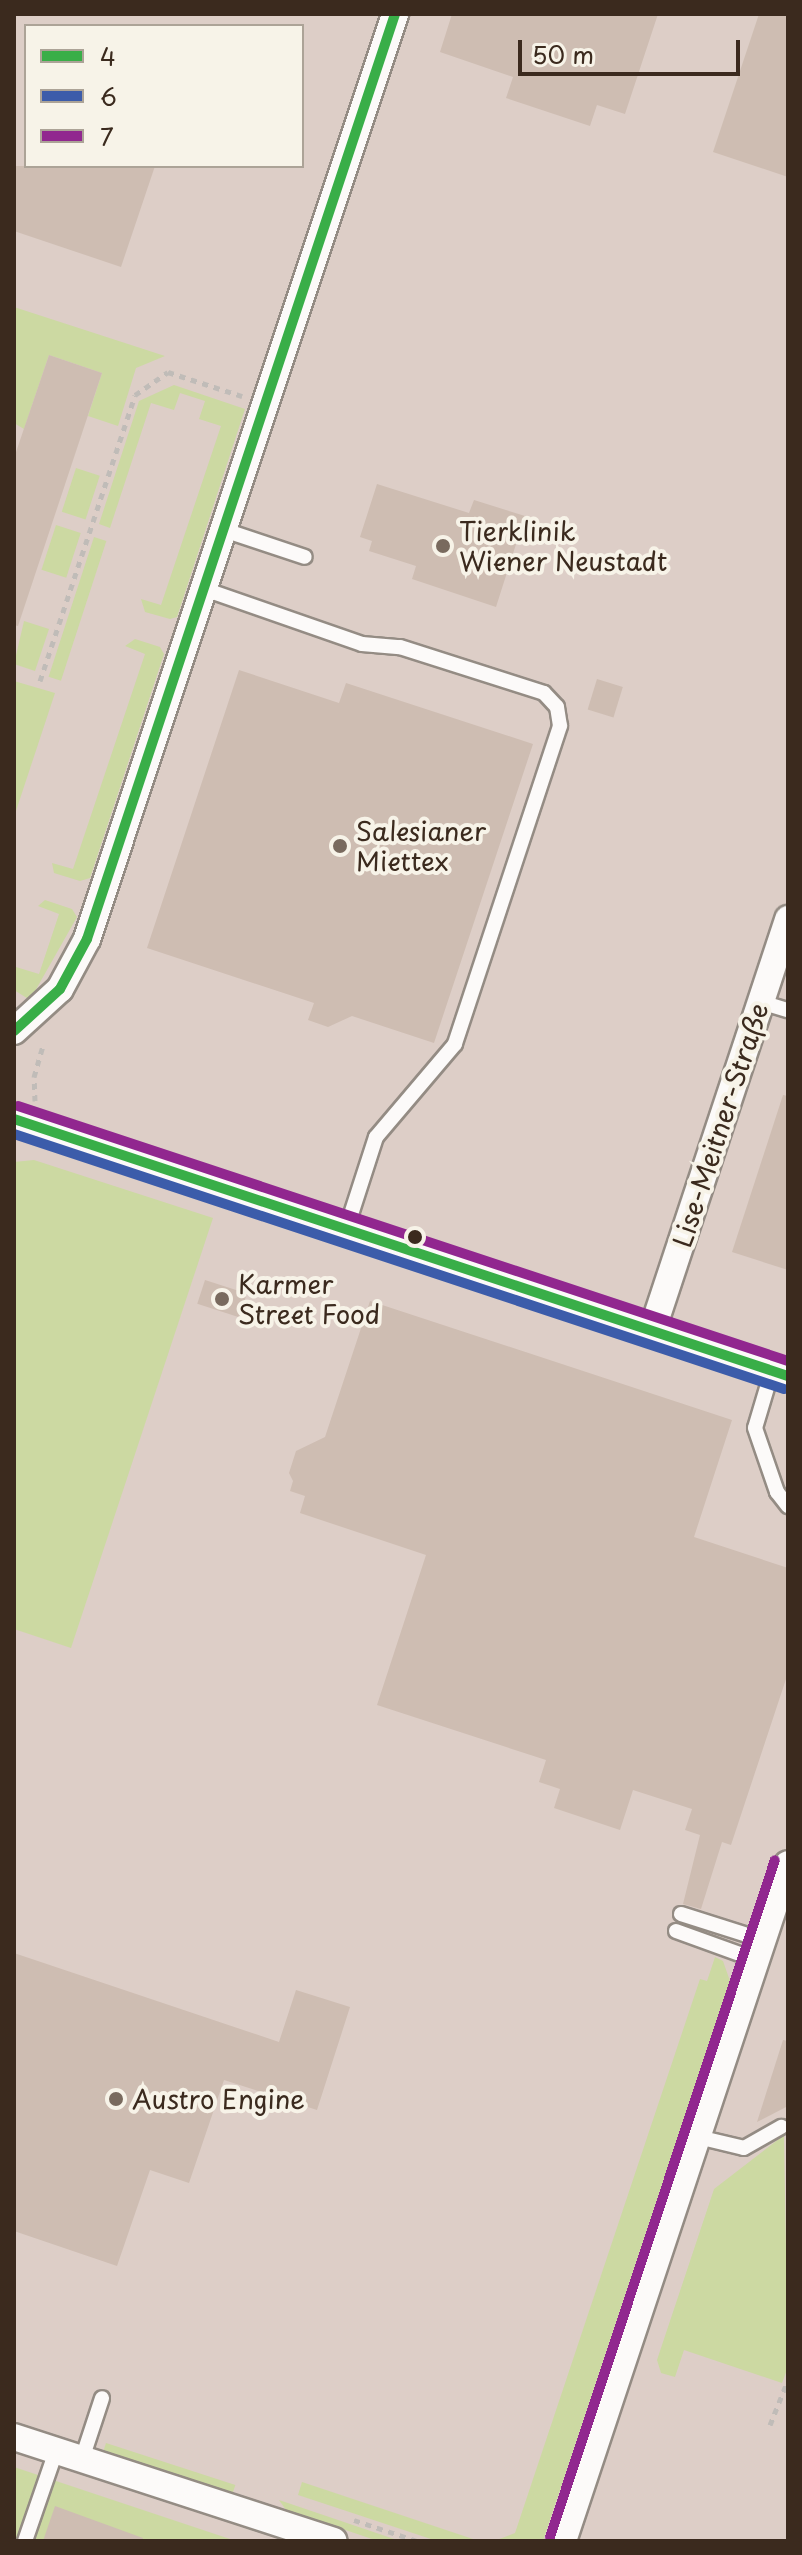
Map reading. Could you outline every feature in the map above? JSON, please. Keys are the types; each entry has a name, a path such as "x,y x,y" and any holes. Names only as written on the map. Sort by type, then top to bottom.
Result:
{"street":[{"path":"14,1031 35,1016 60,989 87,939 395,14"},
{"name":"Lise-Meitner-Straße","path":"652,1331 788,919"},
{"path":"20,1121 780,1373"},
{"path":"563,2541 788,1864"},
{"path":"14,2437 334,2541"}],"lane":[{"path":"224,530 305,557"},
{"path":"204,589 362,644 400,647 544,693 557,707 560,726 455,1044 376,1137 346,1230"},
{"path":"761,1002 788,1010"},
{"path":"780,1373 755,1428 777,1492 788,1506"},
{"path":"681,1914 760,1950"},
{"path":"676,1931 760,1950"},
{"path":"698,2137 744,2148 781,2127"},
{"path":"82,2459 102,2398"},
{"path":"25,2541 56,2451"}],"path":[{"path":"40,681 135,395 168,372 266,403"},
{"path":"20,1121 38,1092 34,1077 41,1047 54,1033 35,1016"},
{"path":"770,2425 788,2380"}],"shaded area":[{"path":"14,14 788,14 788,2541 14,2541"}],"green space":[{"path":"14,307 165,356 136,368 118,426 88,416 102,373 49,355 24,429 14,423"},
{"path":"174,385 245,409 177,617 170,619 145,612 141,599 161,605 221,426 199,419 205,401 180,393 174,410 151,403 110,528 99,524 139,401"},
{"path":"76,468 100,476 86,519 62,512"},
{"path":"56,525 81,533 66,578 41,570"},
{"path":"94,537 106,541 61,681 49,677"},
{"path":"24,621 49,629 35,671 14,664"},
{"path":"135,639 160,647 164,654 90,878 80,881 54,873 52,863 73,869 145,654 125,646"},
{"path":"14,681 55,693 14,817"},
{"path":"45,900 72,909 77,917 30,1000 14,990 14,974 16,967 39,974 59,914 38,906"},
{"path":"34,1160 213,1218 71,1648 14,1629 14,1162"},
{"path":"715,1957 723,1961 730,1981 543,2541 494,2541 515,2533 700,1979 707,1981"},
{"path":"784,2135 788,2367 782,2383 684,2350 675,2377 661,2373 657,2360 714,2189"},
{"path":"106,2443 235,2485 233,2494 103,2452"},
{"path":"14,2467 236,2541 14,2541"},
{"path":"302,2482 479,2541 437,2541 298,2495"},
{"path":"279,2500 400,2541 378,2541 286,2510"}],"building":[{"path":"452,14 658,14 625,114 597,105 590,126 506,98 513,77 440,52"},
{"path":"759,14 788,14 788,177 713,152"},
{"path":"14,166 154,168 121,267 14,231"},
{"path":"49,355 102,373 18,626 14,625 14,458"},
{"name":"Tierklinik Wiener Neustadt","path":"377,484 469,513 474,500 525,516 496,607 412,579 416,566 369,551 372,541 360,537"},
{"name":"Salesianer Miettex","path":"239,670 339,703 346,683 533,744 434,1043 352,1016 328,1027 308,1020 314,1003 147,948"},
{"path":"597,679 623,687 613,717 588,710"},
{"path":"783,1095 788,1096 788,1270 732,1252"},
{"name":"Karmer Street Food","path":"205,1280 247,1294 239,1317 197,1304"},
{"path":"370,1301 732,1420 694,1537 788,1568 788,1673 731,1845 722,1842 701,1909 683,1904 700,1835 685,1830 692,1809 633,1790 620,1830 554,1808 560,1789 539,1782 546,1760 377,1705 426,1555 300,1513 305,1496 290,1491 293,1481 289,1473 296,1451 325,1437"},
{"name":"Austro Engine","path":"14,1953 279,2042 296,1990 350,2007 317,2110 224,2080 189,2183 150,2170 117,2266 14,2231"},
{"path":"783,2040 788,2041 788,2106 757,2122"},
{"path":"55,2506 143,2538 142,2541 43,2541"}],"transit line":[{"name":"4","path":"14,1031 60,989 87,939 395,14"},
{"name":"7","path":"18,1106 788,1361"},
{"name":"4","path":"14,1119 788,1376"},
{"name":"6","path":"14,1134 784,1389"},
{"name":"7","path":"550,2537 775,1860"}],"place":[{"name":"Tierklinik Wiener Neustadt","path":"443,546"},
{"name":"Salesianer Miettex","path":"340,846"},
{"name":"Karmer Street Food","path":"222,1299"},
{"name":"Austro Engine","path":"116,2099"}]}
